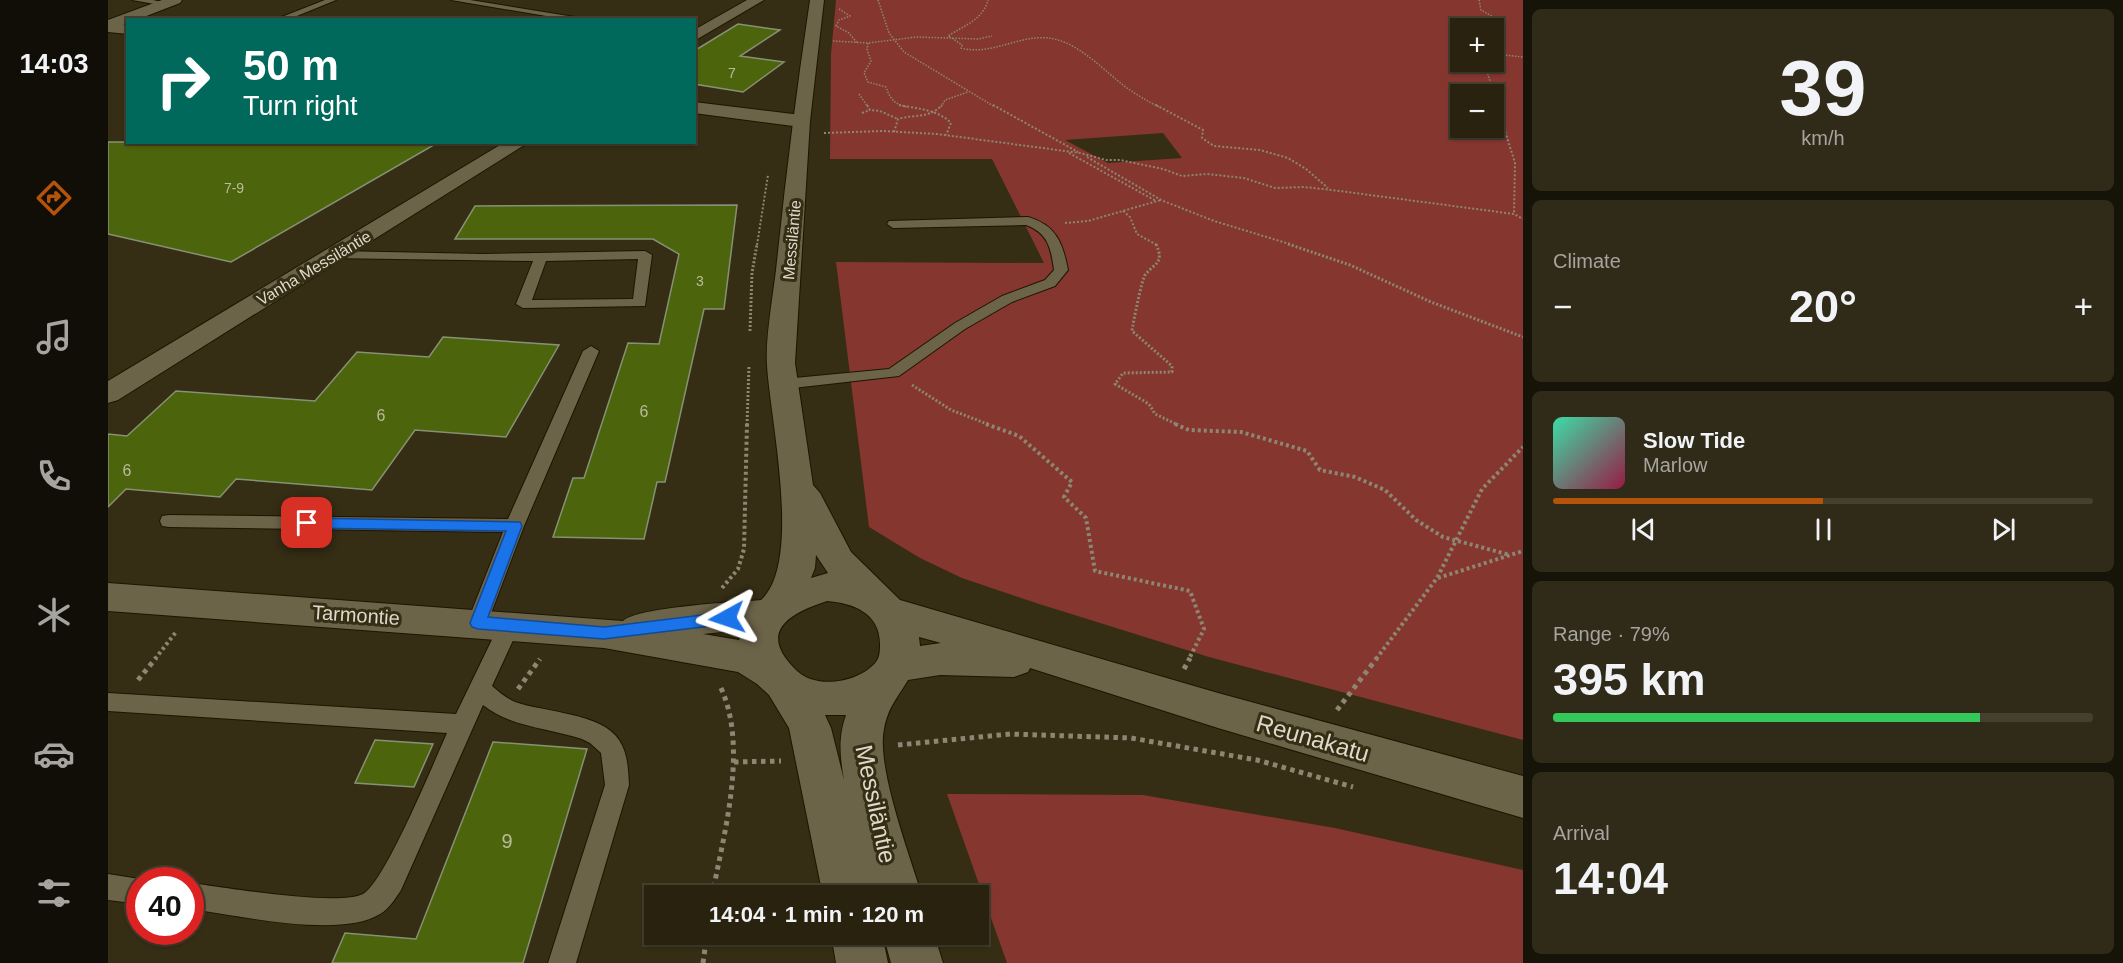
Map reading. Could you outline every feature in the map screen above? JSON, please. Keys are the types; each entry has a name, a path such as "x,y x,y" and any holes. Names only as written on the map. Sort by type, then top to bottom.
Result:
{"street":[{"path":"696,35 757,0"},
{"name":"Messiläntie","path":"775,607 793,581 799,551 796,480 781,363 801,127 817,0"},
{"path":"129,18 171,2"},
{"path":"108,26 126,19"},
{"path":"108,26 126,30"},
{"path":"696,107 801,127"},
{"name":"Vanha Messiläntie","path":"108,394 517,144"},
{"name":"Messiläntie","path":"796,480 837,560 880,604"},
{"path":"776,679 815,697 848,698 868,692 891,672 902,646 899,628 880,604 850,589 826,587 803,591 775,607 759,630 758,650 776,679 802,710 810,728 846,885"},
{"name":"Tarmontie","path":"108,597 604,633 750,659 776,679"},
{"name":"Reunakatu","path":"880,604 926,624 1034,653 1104,677 1314,739 1523,797"},
{"name":"Tarmontie","path":"604,633 775,607"},
{"name":"Reunakatu","path":"891,672 940,659 997,659 1041,664 1104,677"},
{"name":"Messiläntie","path":"891,672 869,708 862,730 861,750 871,804 894,885"},
{"path":"858,945 862,963"},
{"path":"912,945 917,963"}],"lane":[{"path":"136,0 171,2"},
{"path":"283,18 332,0"},
{"path":"455,0 576,18"},
{"path":"784,384 893,373 969,321 1007,299 1050,283 1061,270 1057,244 1048,230 1028,221 893,224"},
{"path":"336,255 541,257 645,255 640,303 523,304 541,257"},
{"path":"204,898 334,912 365,908 380,899 392,881 479,689 515,526 591,351"},
{"path":"169,521 515,526"},
{"path":"479,689 504,708 546,721 588,729 606,740 616,756 617,785 562,963"},
{"path":"114,702 463,724"},
{"path":"108,887 126,889"}],"path":[{"path":"878,0 889,33 904,52 968,92 1161,200 1214,221 1328,257 1431,302 1523,337"},
{"path":"988,0 986,8 972,22 948,36 962,45 961,48 976,51 1037,39 1056,39 1091,58 1136,94 1203,130 1203,140 1228,149 1251,149 1280,156 1314,174 1321,185 1332,190"},
{"path":"1479,0 1481,10 1495,18"},
{"path":"840,5 840,11 850,16 839,20 836,26 849,33 856,43"},
{"path":"812,40 868,43 917,37 978,39 992,36"},
{"path":"868,43 867,49 872,57 872,63 864,73 868,82 886,87 889,96 897,105 934,112 946,117 951,123 946,135"},
{"path":"1504,55 1523,57"},
{"path":"862,113 870,110 880,111 898,119 907,116 922,117 934,112 944,104 945,100 968,92"},
{"path":"859,94 870,110"},
{"path":"894,132 898,119"},
{"path":"801,127 946,135 1080,153 1106,160 1120,160 1163,169 1182,176 1206,174 1244,178 1275,189 1304,187 1332,190 1514,214 1523,219"},
{"path":"1504,128 1515,164 1514,214"},
{"path":"1065,151 1156,201"},
{"path":"1088,221 1161,200"},
{"path":"1123,211 1130,217 1137,234 1157,244 1160,261 1157,267 1144,276 1142,294 1135,309 1132,331 1148,349 1172,366 1172,372 1123,373 1115,384 1149,404 1155,414 1189,430 1241,432 1308,451 1314,465 1324,473 1351,476 1393,494 1403,508 1422,525 1463,545 1510,555"},
{"path":"893,373 951,410 1019,436 1072,482 1064,497 1086,518 1095,572 1190,591 1204,629 1171,697"},
{"path":"1314,739 1437,578 1482,489 1523,447"},
{"path":"1437,578 1523,551"},
{"path":"114,702 176,631"},
{"path":"861,750 1010,734 1131,738 1257,760 1363,790"},
{"path":"734,762 768,762 817,756"},
{"path":"703,963 705,945"}],"shaded area":[{"path":"836,0 1523,0 1523,740 1209,657 1036,603 962,578 920,558 869,527 836,262 1044,263 992,159 830,159 831,54","holes":["1163,133 1182,158 1108,163 1065,140"]},
{"path":"947,794 1143,795 1335,828 1523,870 1523,963 1007,963 989,912 989,885 979,885"}],"building":[{"path":"738,24 780,30 740,56 784,62 743,92 696,84 696,50"},
{"path":"108,142 126,142 126,144 436,144 231,262 108,234"},
{"path":"737,205 724,309 704,309 665,482 657,482 644,539 553,537 573,478 584,478 628,343 659,344 679,254 653,239 455,239 475,206"},
{"path":"443,337 559,345 506,437 415,430 372,490 236,479 220,497 126,489 108,507 108,434 127,436 176,391 315,401 357,352 429,357"},
{"path":"375,740 433,744 414,787 355,783"},
{"path":"493,742 587,749 523,963 332,963 345,933 416,939"}],"route":[{"path":"307,523 515,526 478,623 604,633 712,618 727,618"}]}
